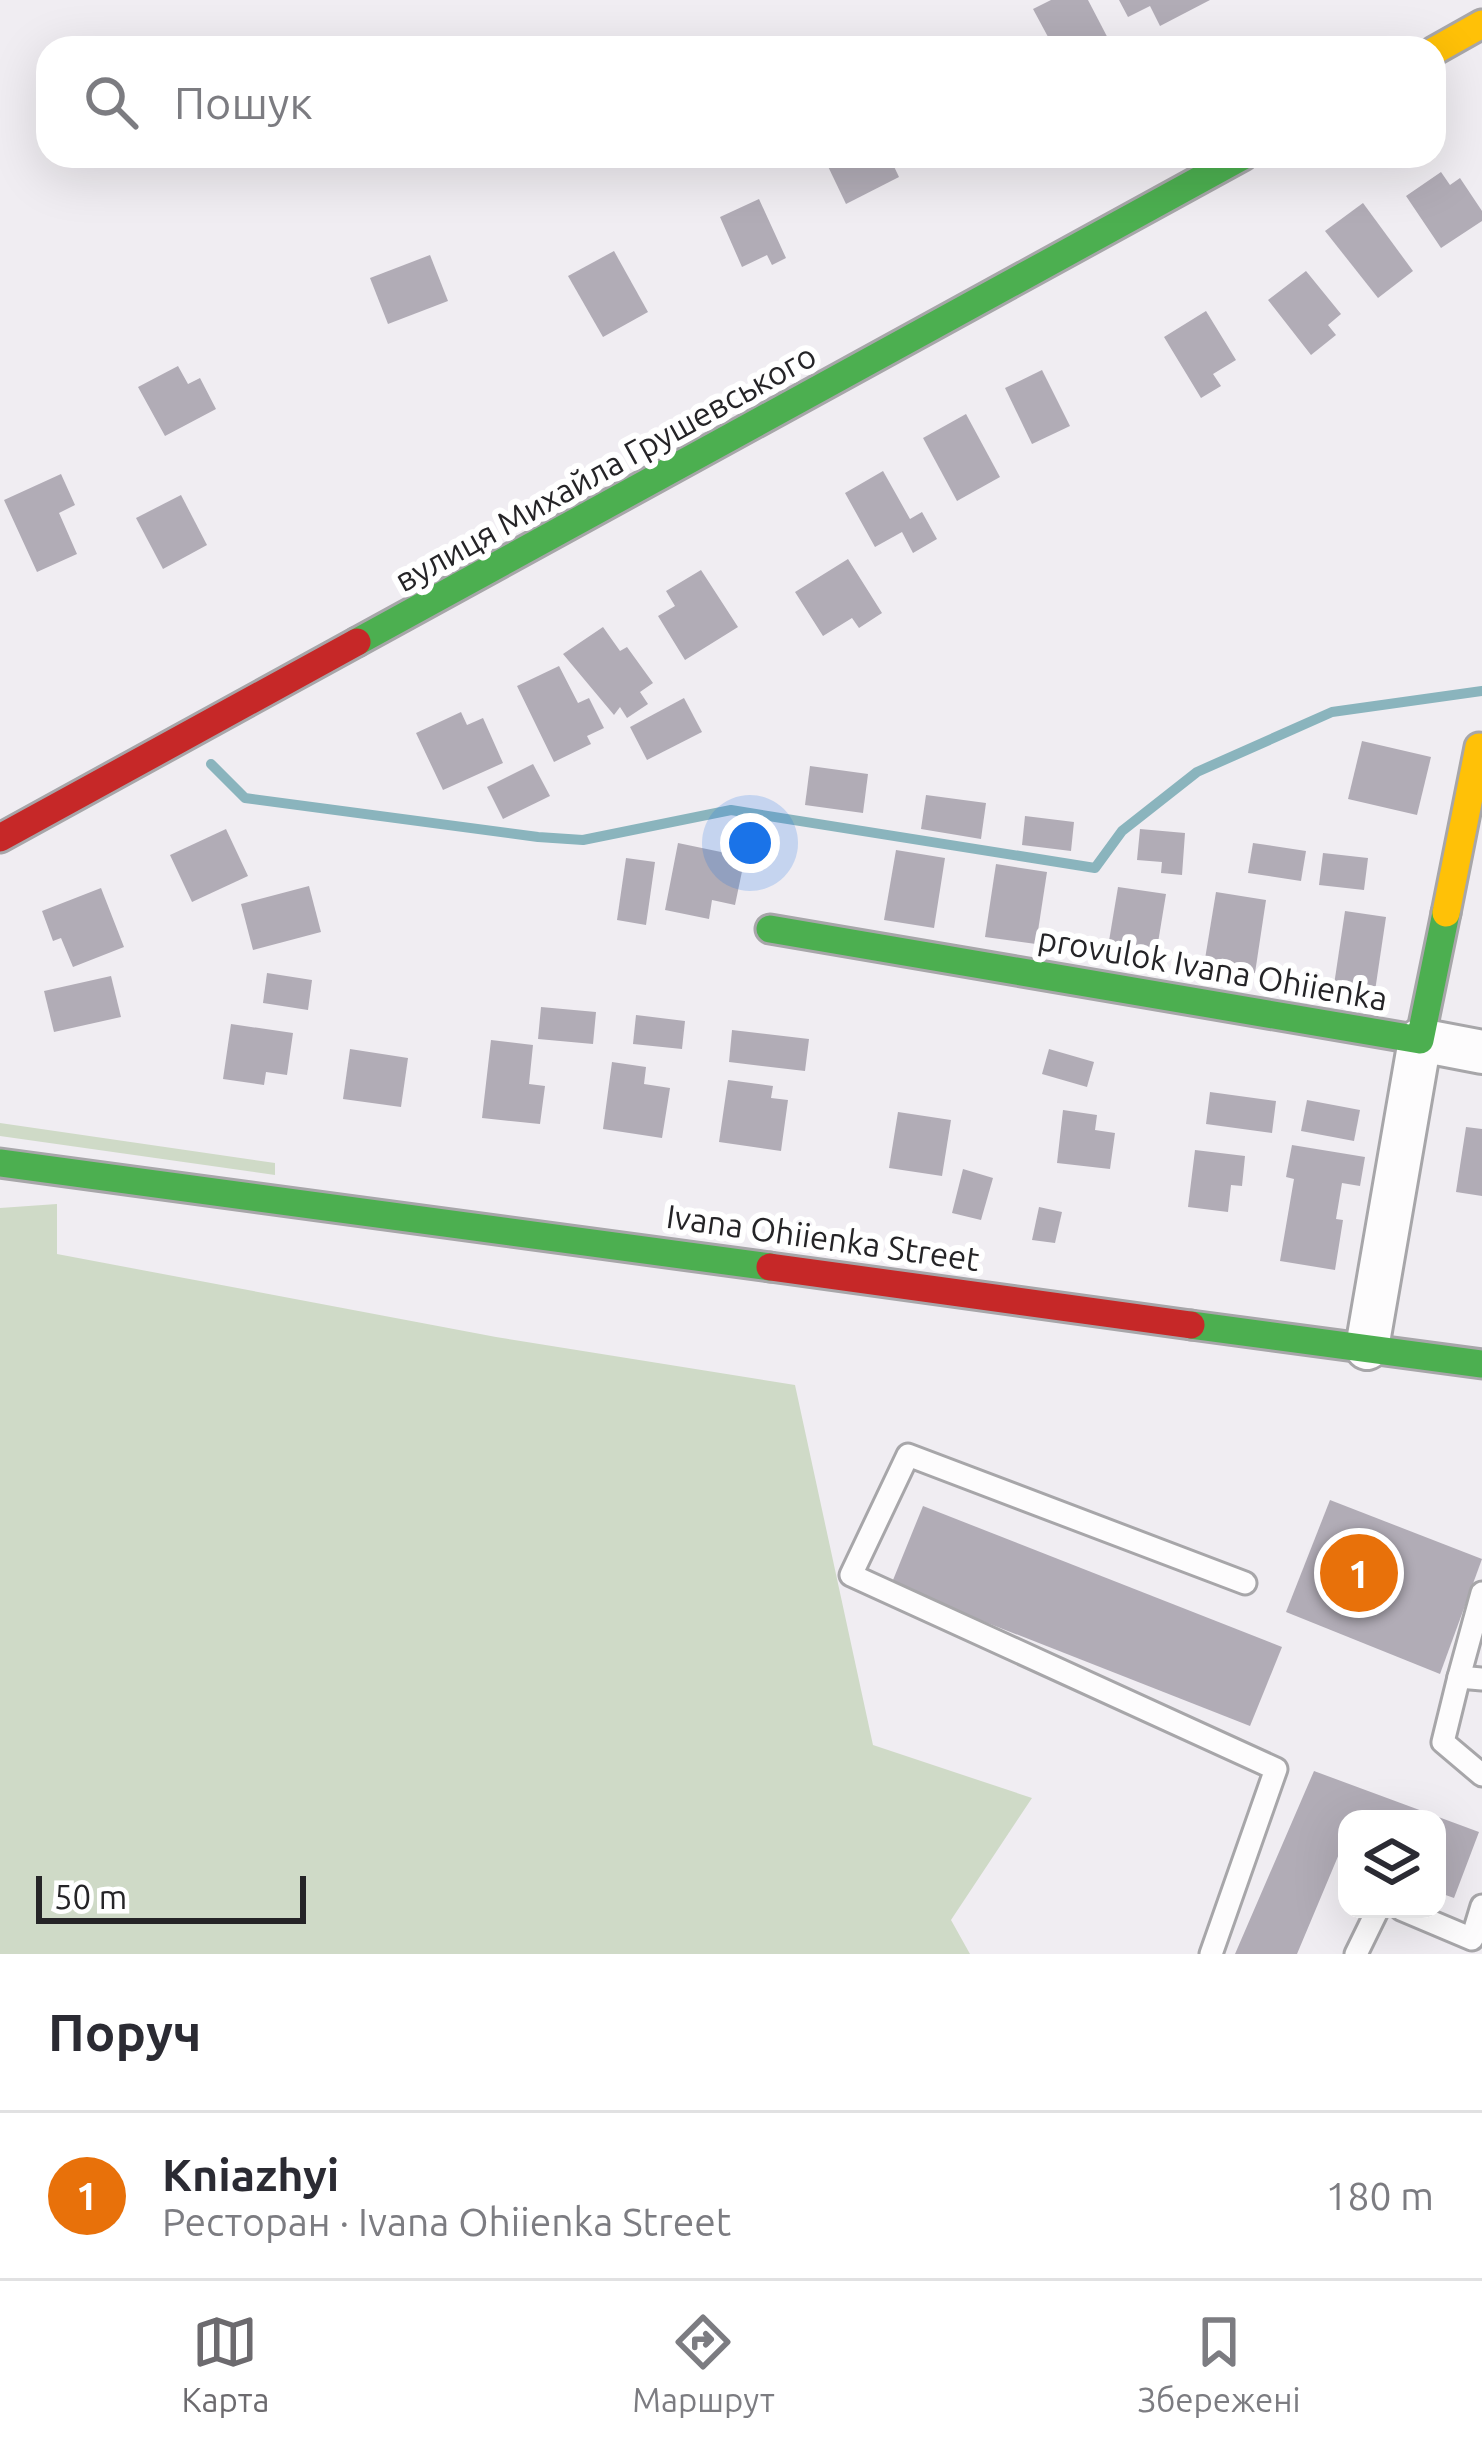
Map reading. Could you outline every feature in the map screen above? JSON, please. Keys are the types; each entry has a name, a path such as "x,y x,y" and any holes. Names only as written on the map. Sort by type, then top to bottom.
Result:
{"street":[{"path":"1446,44 1482,24"},
{"name":"вулиця Михайла Грушевського","path":"0,838 1221,168"},
{"name":"provulok Ivana Ohiienka","path":"770,929 1420,1040 1479,747"},
{"path":"1367,1348 1420,1040 1482,1052"},
{"path":"0,1163 154,1181"},
{"path":"0,1188 154,1181"},
{"name":"Ivana Ohiienka Street","path":"154,1181 1482,1364"}],"lane":[{"path":"1211,1954 1276,1769 850,1575 908,1455 1245,1583"},
{"path":"1482,1593 1470,1678 1443,1742 1482,1775"},
{"path":"1422,1918 1472,1939 1482,1906"},
{"path":"1357,1954 1374,1918"}],"green space":[{"path":"0,1123 275,1163 275,1175 0,1136"},
{"path":"57,1204 57,1254 496,1337 795,1385 873,1745 1032,1798 951,1920 970,1954 0,1954 0,1208"}],"building":[{"path":"1051,0 1088,0 1107,36 1048,36 1033,9"},
{"path":"1119,0 1210,0 1160,26 1150,6 1128,17"},
{"path":"829,168 895,168 899,177 846,204"},
{"path":"1441,172 1450,185 1460,178 1482,211 1482,221 1441,248 1406,196"},
{"path":"759,199 786,258 772,265 767,255 742,267 720,217"},
{"path":"1363,203 1413,271 1378,298 1325,231"},
{"path":"614,251 648,312 603,337 568,276"},
{"path":"430,255 448,301 388,324 370,278"},
{"path":"1306,271 1341,314 1328,325 1336,335 1311,355 1268,300"},
{"path":"1206,311 1236,360 1213,374 1221,386 1201,398 1164,337"},
{"path":"178,366 188,384 200,378 216,409 165,436 138,387"},
{"path":"1042,370 1070,426 1032,444 1005,388"},
{"path":"966,414 1000,477 957,501 923,438"},
{"path":"883,471 910,519 922,512 937,539 913,553 902,532 875,547 845,493"},
{"path":"61,474 75,505 59,513 77,554 37,572 4,500"},
{"path":"181,495 207,545 163,569 136,518"},
{"path":"848,559 882,613 859,628 852,618 823,636 795,592"},
{"path":"701,570 738,627 685,660 658,616 675,606 666,591"},
{"path":"603,627 620,651 627,647 653,683 640,692 648,704 627,718 620,707 614,715 563,654"},
{"path":"559,666 578,703 589,698 604,728 587,736 591,744 554,762 517,686"},
{"path":"684,698 702,732 647,760 630,727"},
{"path":"461,712 467,725 483,718 503,763 443,790 416,733"},
{"path":"1362,741 1431,757 1417,815 1348,799"},
{"path":"533,764 550,796 503,819 487,787"},
{"path":"810,766 868,774 863,813 805,805"},
{"path":"926,795 986,803 981,839 921,829"},
{"path":"1025,816 1074,822 1071,851 1022,845"},
{"path":"226,829 248,876 192,902 170,855"},
{"path":"1140,829 1185,833 1182,875 1161,873 1162,862 1137,860"},
{"path":"678,843 745,857 735,905 712,900 709,919 665,910"},
{"path":"1253,843 1306,851 1301,881 1248,873"},
{"path":"896,850 945,858 934,928 884,920"},
{"path":"1323,853 1368,858 1364,890 1319,885"},
{"path":"626,858 655,862 646,925 617,920"},
{"path":"996,864 1047,872 1036,944 985,937"},
{"path":"309,886 321,932 253,950 241,904"},
{"path":"1118,887 1166,894 1155,961 1107,953"},
{"path":"101,888 124,947 73,967 61,938 53,941 42,911"},
{"path":"1216,892 1266,900 1255,973 1204,965"},
{"path":"1345,911 1386,917 1375,991 1334,985"},
{"path":"267,973 312,980 308,1010 263,1003"},
{"path":"111,976 121,1017 54,1032 44,991"},
{"path":"541,1007 596,1012 593,1044 538,1039"},
{"path":"636,1015 685,1021 682,1049 633,1044"},
{"path":"231,1024 293,1033 287,1075 266,1072 264,1085 223,1079"},
{"path":"732,1030 809,1039 805,1071 729,1062"},
{"path":"491,1040 533,1045 529,1084 545,1086 540,1124 482,1118"},
{"path":"350,1049 408,1058 401,1107 343,1099"},
{"path":"1049,1049 1094,1062 1087,1087 1042,1074"},
{"path":"612,1062 646,1067 644,1084 670,1088 662,1138 603,1129"},
{"path":"728,1080 773,1086 771,1098 788,1100 781,1151 719,1142"},
{"path":"1210,1092 1276,1101 1272,1133 1206,1124"},
{"path":"1307,1100 1360,1110 1354,1141 1301,1131"},
{"path":"1063,1110 1097,1115 1095,1130 1115,1133 1110,1169 1057,1163"},
{"path":"898,1112 951,1120 942,1176 889,1168"},
{"path":"1466,1127 1482,1129 1482,1196 1456,1192"},
{"path":"1292,1145 1365,1157 1360,1186 1342,1183 1336,1219 1343,1220 1335,1270 1280,1261 1294,1179 1286,1177"},
{"path":"1195,1150 1245,1156 1242,1186 1231,1185 1228,1212 1188,1207"},
{"path":"963,1169 993,1178 981,1220 952,1213"},
{"path":"1039,1207 1062,1212 1055,1243 1032,1240"},
{"path":"1330,1500 1482,1559 1440,1674 1286,1612"},
{"path":"923,1506 1282,1647 1250,1726 891,1585"},
{"path":"1314,1771 1419,1810 1338,1810 1338,1856 1297,1954 1235,1954"},
{"path":"1446,1820 1479,1832 1454,1898 1446,1895"}],"waterway":[{"path":"211,764 245,798 538,837 583,840 731,810 1095,868 1122,831 1197,772 1332,712 1482,691"}],"traffic: fast":[{"path":"357,642 1221,168"},
{"path":"770,929 1420,1040 1446,913"},
{"path":"0,1163 770,1267"},
{"path":"1191,1325 1482,1364"}],"traffic: slow":[{"path":"1446,44 1482,24"},
{"path":"1446,913 1479,747"}],"traffic: jam":[{"path":"0,838 357,642"},
{"path":"770,1267 1191,1325"}],"place":[{"name":"Kniazhyi","path":"1359,1573"}]}
